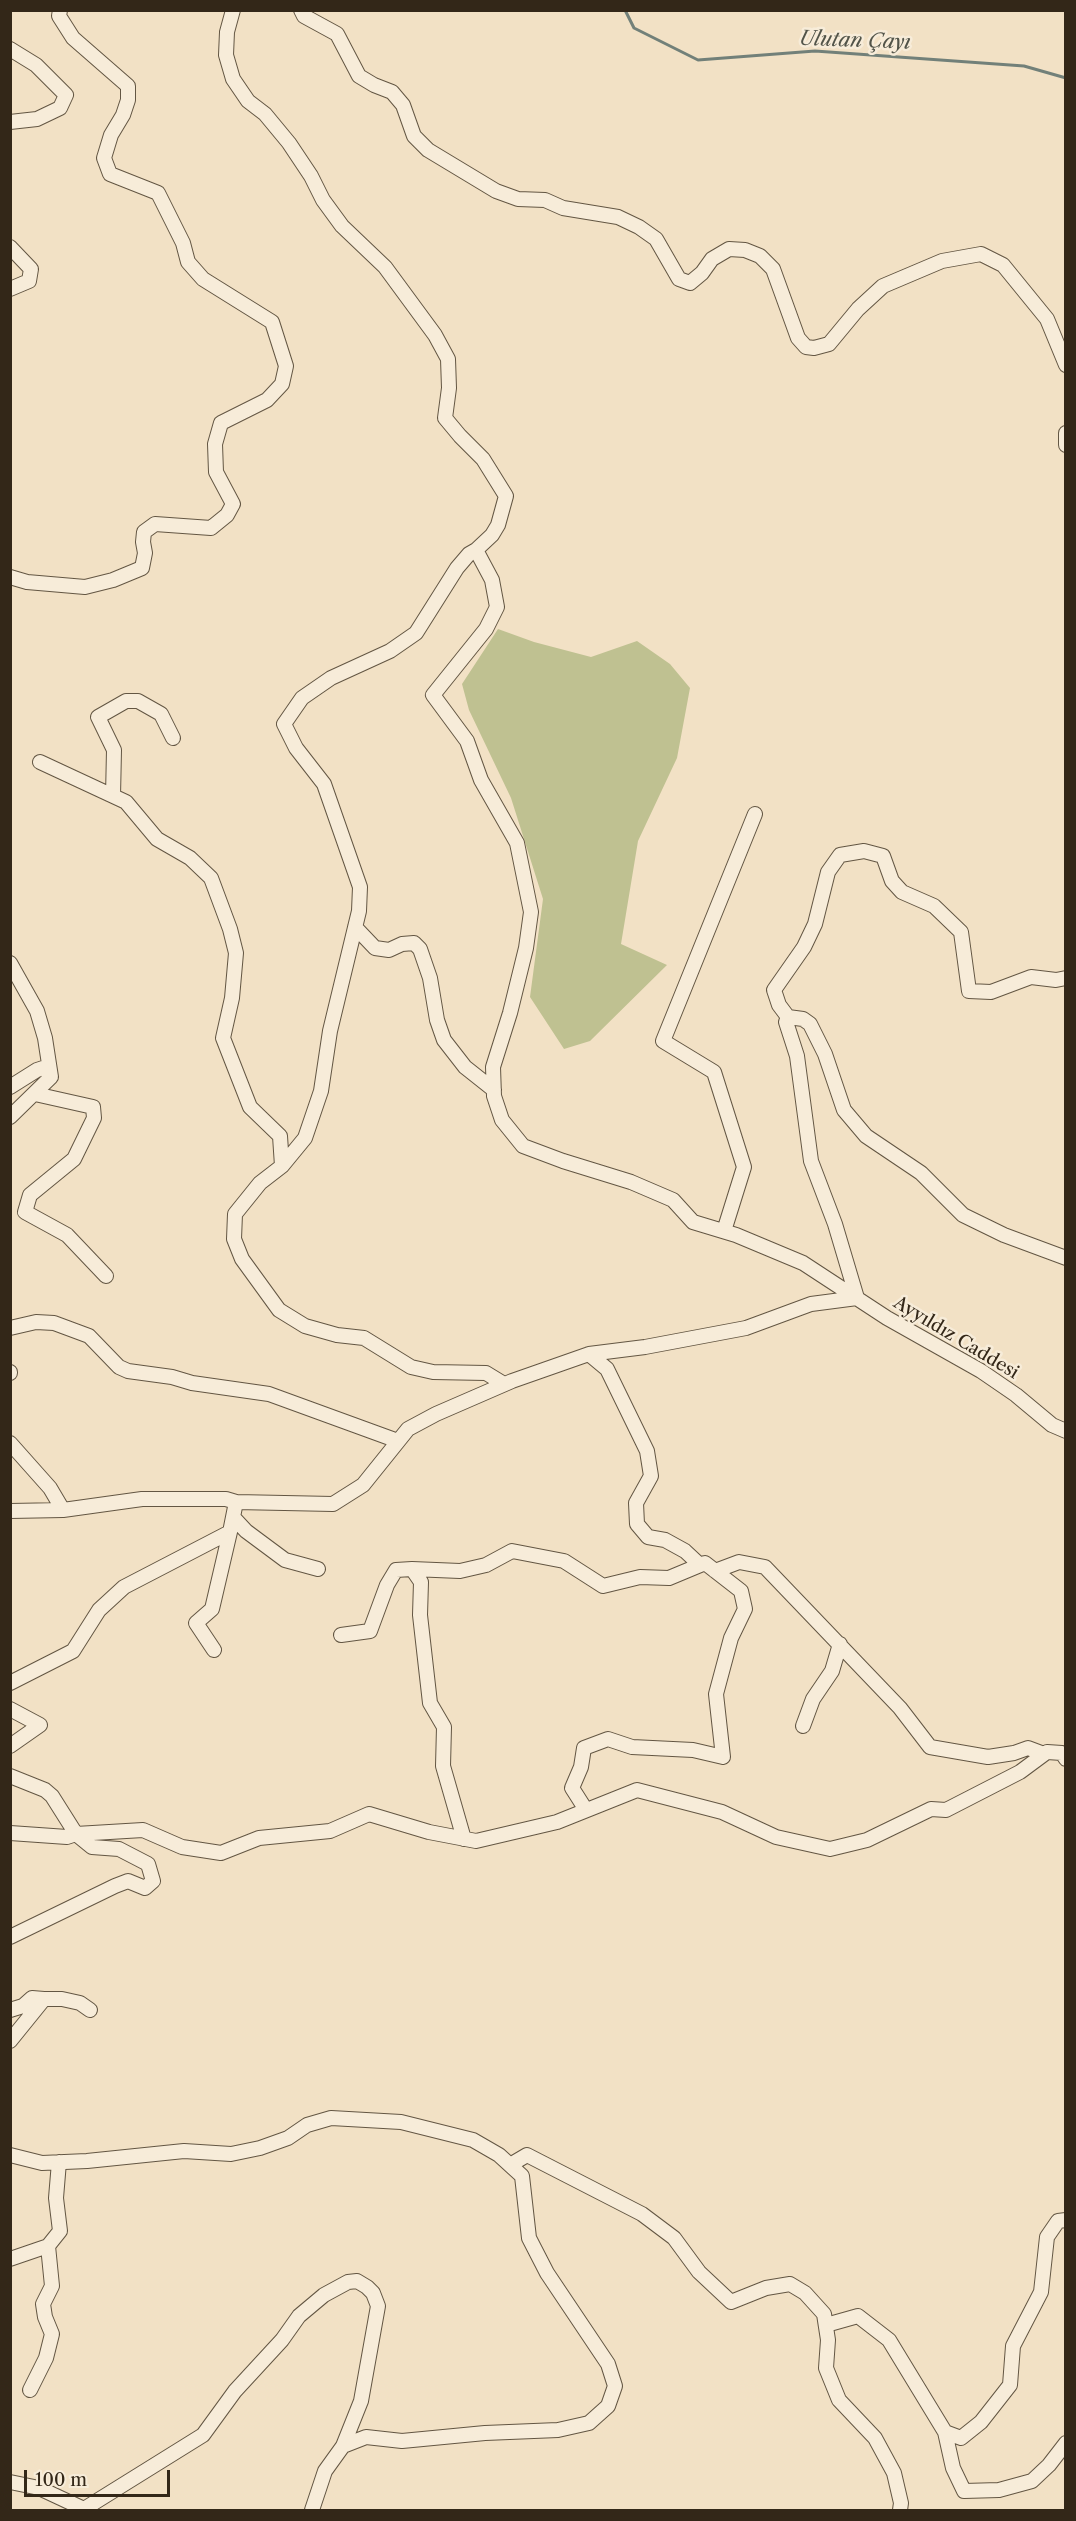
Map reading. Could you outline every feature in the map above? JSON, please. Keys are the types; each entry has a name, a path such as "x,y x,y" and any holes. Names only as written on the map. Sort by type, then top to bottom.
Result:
{"street":[{"path":"10,578 27,582 85,587 113,580 142,568 145,553 144,532 155,524 211,528 227,515 233,504 216,472 215,444 221,423 267,400 282,384 286,366 272,322 203,279 188,262 183,243 158,193 110,174 104,158 111,135 123,115 128,100 128,86 74,38 60,16 60,10"},
{"path":"233,10 227,32 226,55 233,80 248,101 265,114 289,143 311,176 322,200 342,226 385,267 435,335 448,359 449,388 446,418 483,459 506,496 498,525 492,535 469,554 457,568 416,633 390,651 331,678 302,698 284,724 296,748 324,783 360,887 355,927 330,1031 321,1091 305,1138 282,1166 260,1183 235,1214 234,1239 242,1259 279,1310 305,1326 337,1335 364,1338 411,1367 433,1372 486,1373 504,1384"},
{"path":"302,10 304,16 337,34 358,76 374,86 392,92 403,105 414,136 428,150 496,191 518,199 545,200 563,208 618,217 656,239 679,279 690,283 702,273 712,259 729,249 745,250 760,256 773,269 798,338 806,347 814,348 829,344 858,309 883,286 942,261 981,254 1003,265 1047,319 1065,365"},
{"path":"10,49 36,65 66,95 60,108 37,119 10,122"},
{"path":"10,247 31,269 28,281 10,289"},
{"path":"1065,433 1065,445"},
{"name":"Ayyıldız Caddesi","path":"476,550 492,580 496,607 486,629 433,695 467,741 481,780 517,843 531,912 526,948 510,1013 493,1067 494,1090 502,1120 524,1146 673,1200 693,1222 724,1231 803,1263 887,1318 981,1371 1016,1395 1052,1425 1065,1431"},
{"path":"113,796 114,750 98,717 126,700 138,701 161,714 173,738"},
{"path":"40,762 126,802 157,839 190,858 210,878 228,921 236,953 232,998 223,1038 250,1107 280,1136 282,1166"},
{"path":"724,1231 744,1167 714,1072 663,1041 755,814"},
{"path":"1065,978 1056,980 1031,977 991,992 969,991 961,932 934,906 902,892 891,880 883,856 864,851 840,855 828,872 815,924 804,947 774,990 779,1005 788,1017 803,1019 810,1024 825,1054 844,1110 866,1136 921,1173 963,1215 1004,1235 1065,1258"},
{"path":"355,927 375,948 389,950 414,943 420,949 430,978 437,1020 444,1040 465,1067 494,1090"},
{"path":"10,963 37,1011 45,1038 51,1077 10,1117"},
{"path":"10,1511 63,1510 142,1499 226,1499 236,1502 333,1504 363,1485 408,1429 504,1384 589,1354 645,1347 746,1328 811,1304 857,1298 835,1224 811,1161 797,1056 786,1022 788,1017"},
{"path":"10,1087 37,1070 49,1066"},
{"path":"35,1094 93,1107 94,1118 74,1160 30,1195 25,1212 67,1235 106,1276"},
{"path":"10,1328 36,1322 54,1323 89,1336 119,1367 128,1371 268,1394 398,1441"},
{"path":"589,1354 607,1369 647,1451 651,1476 636,1503 637,1524 648,1537 665,1540 685,1551 700,1565"},
{"path":"10,1443 51,1488 63,1510"},
{"path":"213,1650 196,1623 212,1609 236,1502"},
{"path":"233,1517 246,1531 285,1560 318,1569"},
{"path":"10,1683 73,1651 99,1610 124,1587 230,1532"},
{"path":"341,1635 370,1630 387,1586 396,1570 460,1571 486,1565 512,1551 564,1561 603,1586 640,1577 669,1578 705,1563 741,1591 745,1609 731,1638 716,1694 723,1757 693,1750 632,1747 608,1739 584,1748 572,1788 586,1810"},
{"path":"715,1571 739,1562 765,1567 900,1708 930,1747 988,1757 1029,1748 1044,1754"},
{"path":"412,1569 421,1582 420,1615 430,1703 444,1727 443,1766 464,1839"},
{"path":"803,1726 813,1699 832,1671 840,1644"},
{"path":"10,1708 40,1725 10,1746"},
{"path":"10,1833 67,1837 76,1834 143,1830 182,1847 221,1853 259,1838 330,1831 369,1814 429,1832 476,1841 557,1822 637,1790 723,1812 776,1837 830,1849 867,1840 931,1809 946,1810 1020,1772 1047,1752 1062,1753 1065,1759"},
{"path":"10,1776 45,1790 52,1796 76,1834 92,1847 119,1849 148,1863 153,1881 145,1888 128,1881 115,1886 10,1937"},
{"path":"10,2010 23,2006 32,1998 62,1999 80,2003 90,2010"},
{"path":"10,2041 44,1999"},
{"path":"10,2155 42,2163 184,2151 231,2154 260,2148 288,2138 307,2125 331,2118 401,2122 473,2140 499,2155 522,2176 529,2238 547,2273 608,2364 615,2386 608,2406 589,2422 558,2430 485,2433 402,2441 366,2437 343,2445"},
{"path":"510,2165 527,2155 642,2214 674,2238 699,2272 731,2301 766,2288 790,2284 806,2293 824,2314 828,2340 826,2368 838,2400 875,2438 894,2473 901,2503 900,2511"},
{"path":"10,2259 48,2246 60,2231 56,2198 59,2162"},
{"path":"945,2432 961,2438 981,2422 1010,2385 1013,2346 1041,2292 1047,2238 1058,2221 1065,2220"},
{"path":"30,2390 46,2358 52,2334 45,2317 43,2304 52,2286 48,2246"},
{"path":"10,2481 39,2488 84,2509 203,2435 235,2391 282,2340 299,2316 324,2295 348,2282 357,2281 373,2293 378,2306 361,2401 343,2445 325,2470 312,2511"},
{"path":"826,2325 858,2316 889,2340 945,2432 953,2468 964,2491 999,2490 1032,2481 1049,2465 1065,2443"}],"green space":[{"path":"498,629 534,642 591,657 637,641 670,664 690,688 677,758 638,841 621,944 667,965 590,1041 564,1049 530,997 543,899 511,798 469,710 462,684"}],"waterway":[{"name":"Ulutan Çayı","path":"625,10 634,28 698,60 815,51 1024,66 1066,78"}]}
